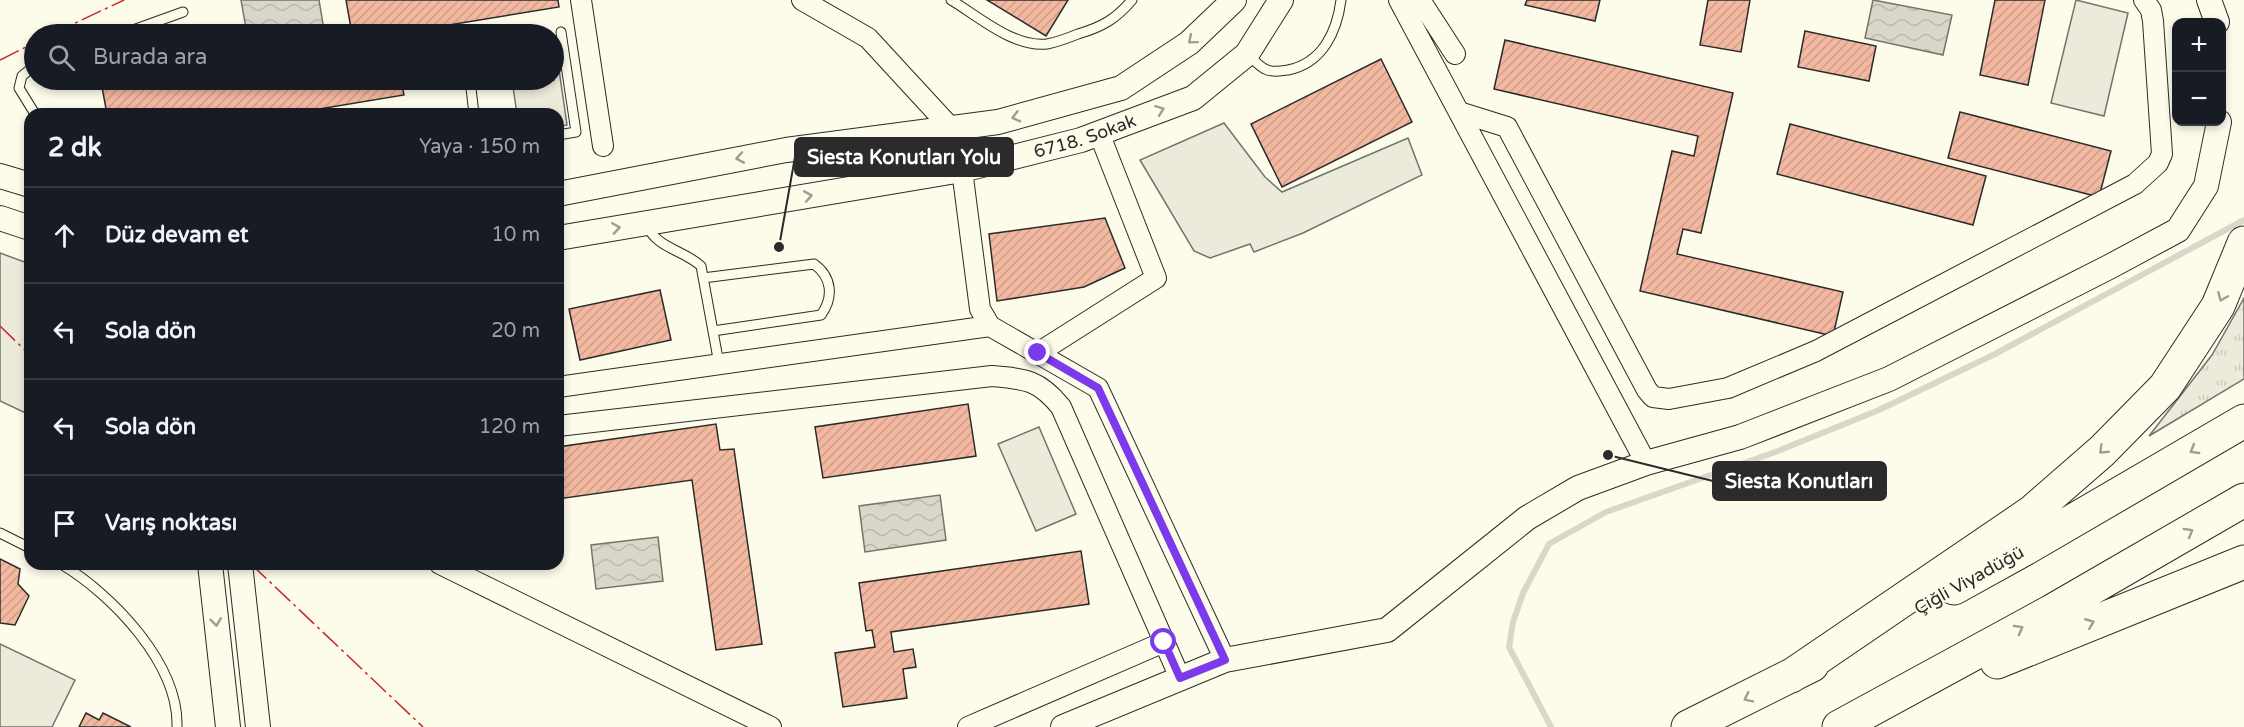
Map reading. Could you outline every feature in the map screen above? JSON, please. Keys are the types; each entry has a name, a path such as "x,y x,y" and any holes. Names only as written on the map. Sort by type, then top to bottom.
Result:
{"highway":[{"path":"1791,676 2032,512 2102,452 2164,387 2218,306 2244,243"},
{"name":"Çiğli Viyadüğü","path":"1688,727 1791,676 2028,547 2244,421"},
{"path":"1841,727 2052,611 2244,500"},
{"path":"1841,727 2244,562"}],"street":[{"path":"581,0 603,146"},
{"path":"802,0 828,8 868,38 951,128 962,170 980,309 990,326 1098,388 1225,660"},
{"name":"6718. Sokak","path":"564,193 786,150 998,122 1121,88 1190,43 1234,0"},
{"name":"6718. Sokak","path":"564,237 962,170 1099,133 1193,98 1247,54 1281,0"},
{"path":"1399,0 1646,464"},
{"path":"1420,0 1455,54"},
{"path":"1459,112 1507,126 1647,390 1653,397 1668,399 1728,388 1816,351 2135,184 2158,163 2163,154 2153,21 2151,10 2144,0"},
{"path":"2210,0 2216,18"},
{"path":"1063,727 1225,660 1387,630 1527,518 1578,488 1646,464 1740,437 1889,379 2178,230 2206,186 2218,126"},
{"path":"1038,353 1156,278 1099,133"},
{"path":"0,176 24,183"},
{"path":"0,218 24,226"},
{"path":"564,386 990,326"},
{"path":"564,425 992,375 1027,379 1047,389 1061,407 1180,678"},
{"path":"211,570 228,727"},
{"path":"241,570 258,727"},
{"path":"452,570 771,727"},
{"path":"968,727 1164,642"}],"lane":[{"path":"951,0 1012,36 1037,44 1048,44 1101,27 1119,15 1132,0"},
{"path":"1247,54 1266,70 1281,71 1302,65 1314,58 1332,37 1341,0"},
{"path":"150,24 183,12"},
{"path":"564,52 576,132 564,134"},
{"path":"24,74 19,88 31,108"},
{"path":"471,90 473,108"},
{"path":"646,223 659,242 685,254 701,266 719,364"},
{"path":"703,278 814,264 825,274 830,289 826,308 821,315 713,331"},
{"path":"0,533 24,545"},
{"path":"69,570 103,595 140,636 167,681 175,706 177,727"}],"green space":[{"path":"2076,0 2128,13 2104,116 2051,103"},
{"path":"513,90 562,90 567,125 564,126 564,108 516,108"},
{"path":"0,253 24,262 24,412 0,401"},
{"path":"2244,298 2244,379 2149,436 2212,355"},
{"path":"1039,427 1076,514 1036,531 998,444"},
{"path":"0,644 75,680 52,727 0,727"}],"shaded area":[{"path":"1224,123 1265,177 1282,192 1408,138 1422,175 1303,233 1254,252 1250,244 1210,258 1194,251 1140,160"}],"water":[{"path":"241,0 319,0 323,24 245,24"},
{"path":"1873,0 1952,15 1943,55 1865,38"},
{"path":"940,495 946,540 865,552 859,506"},
{"path":"658,537 663,581 596,589 591,545"}],"building":[{"path":"346,0 558,0 559,7 455,24 350,24"},
{"path":"987,0 1068,0 1046,36"},
{"path":"1527,0 1600,0 1595,21 1525,5"},
{"path":"1708,0 1750,0 1741,52 1700,45"},
{"path":"1995,0 2045,0 2028,85 1980,75"},
{"path":"1805,31 1876,46 1869,81 1798,67"},
{"path":"1505,40 1733,93 1701,233 1683,229 1677,254 1843,292 1833,336 1640,291 1672,151 1694,156 1698,136 1494,89"},
{"path":"1381,59 1412,122 1282,187 1251,124"},
{"path":"103,90 403,90 404,95 325,108 106,108"},
{"path":"1960,112 2111,151 2099,197 1948,158"},
{"path":"1790,124 1986,176 1973,225 1777,174"},
{"path":"1105,218 1125,268 1084,287 997,301 989,234"},
{"path":"660,290 671,340 580,360 569,309"},
{"path":"968,404 976,456 823,478 815,427"},
{"path":"716,424 720,450 734,449 762,644 716,650 692,480 564,498 564,446"},
{"path":"1081,551 1089,604 891,632 894,652 913,649 916,667 903,669 907,698 843,707 835,653 875,647 872,630 866,631 859,583"},
{"path":"0,559 20,569 18,584 29,596 15,625 0,623"},
{"path":"86,713 99,720 103,713 131,727 79,727"}],"waterway":[{"path":"1551,727 1509,647 1513,622 1523,593 1549,544 1606,512 1778,451 1879,410 1995,354 2244,220"}],"power":[{"path":"73,24 124,0"},
{"path":"0,60 24,48"},
{"path":"0,326 24,349"},
{"path":"257,570 423,727"}],"place":[{"name":"Siesta Konutları Yolu","path":"779,247"},
{"name":"Siesta Konutları","path":"1608,455"}],"route":[{"path":"1038,353 1098,388 1225,660 1180,678 1164,642"}]}
